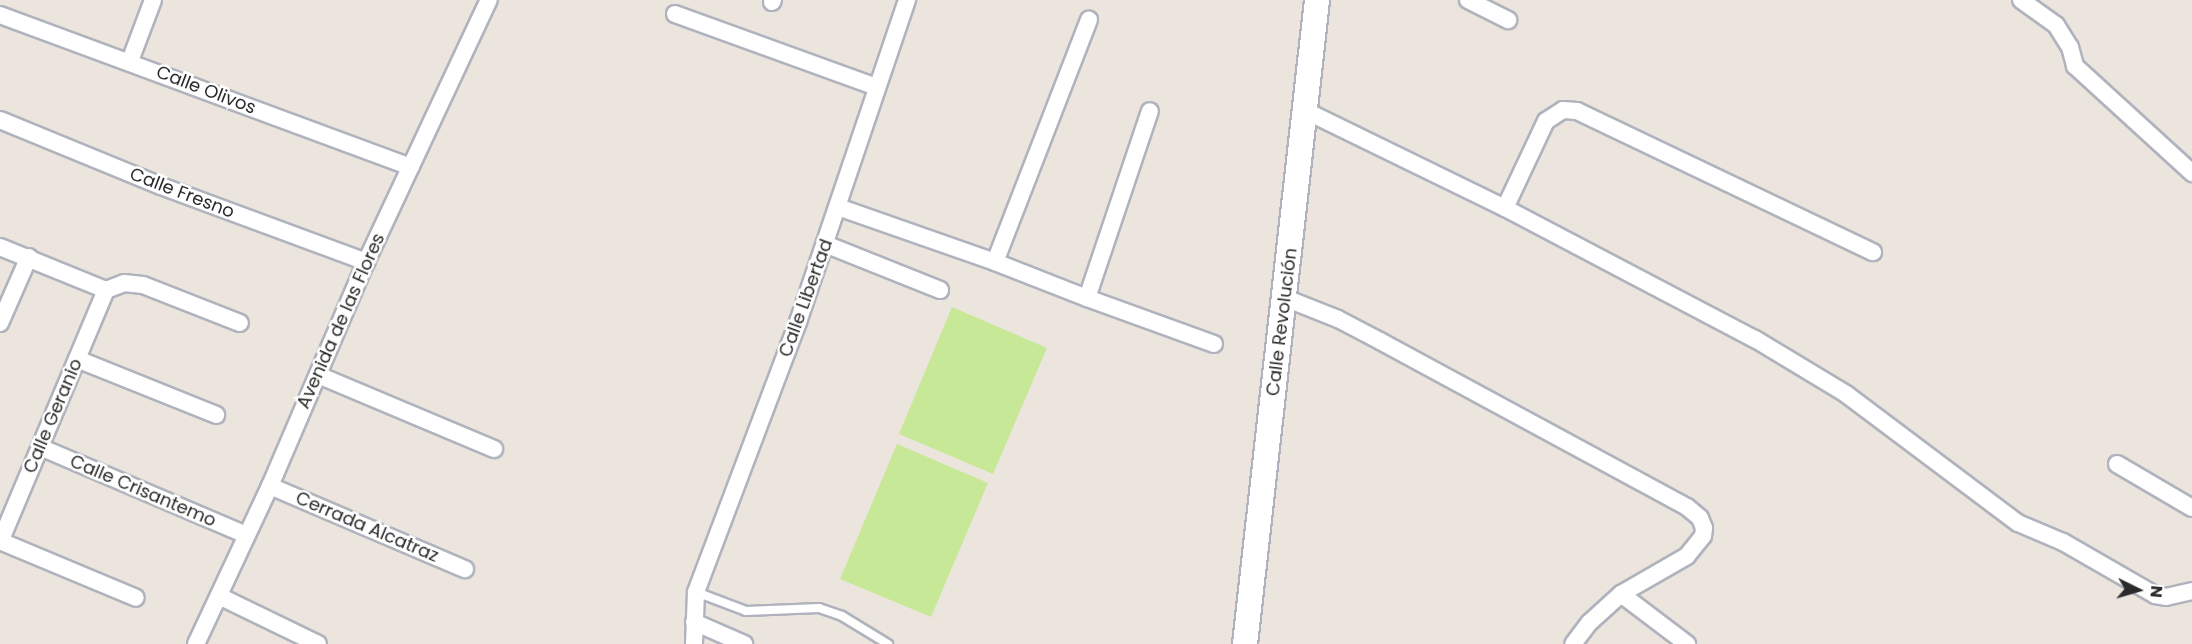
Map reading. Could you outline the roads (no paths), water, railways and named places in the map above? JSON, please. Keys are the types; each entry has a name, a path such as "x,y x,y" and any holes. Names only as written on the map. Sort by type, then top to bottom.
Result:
{"street":[{"path":"130,61 153,0"},
{"name":"Avenida de las Flores","path":"196,644 270,486 366,262 489,0"},
{"name":"Calle Libertad","path":"696,592 825,244 907,0"},
{"name":"Calle Revolución","path":"1245,644 1317,0"},
{"path":"1468,0 1509,20"},
{"path":"2021,0 2056,25 2070,47 2075,66 2192,173"},
{"path":"675,14 877,87"},
{"name":"Calle Olivos","path":"0,15 130,61 411,167"},
{"path":"995,262 1089,20"},
{"path":"1505,208 1546,121 1563,110 1577,111 1873,252"},
{"path":"1088,298 1150,111"},
{"path":"1306,111 1505,208 1755,339 1836,388 2018,523 2063,542 2156,595 2166,597 2192,591"},
{"name":"Calle Fresno","path":"0,120 161,186 366,262"},
{"path":"838,207 995,262 1214,344"},
{"path":"825,244 940,290"},
{"path":"0,247 106,290 124,283 143,285 240,323"},
{"path":"0,323 29,257"},
{"name":"Calle Geranio","path":"0,542 106,290"},
{"path":"1285,298 1338,320 1380,341 1687,507 1700,518 1704,528 1703,536 1687,556 1621,594 1589,622 1573,644"},
{"path":"77,359 216,415"},
{"path":"318,375 494,448"},
{"name":"Calle Crisantemo","path":"40,447 246,535"},
{"path":"2117,464 2192,508"},
{"name":"Cerrada Alcatraz","path":"270,486 465,569"},
{"path":"0,542 136,598"},
{"path":"694,644 696,592"},
{"path":"1621,594 1687,644"},
{"path":"219,596 318,644"},
{"path":"694,622 744,644"}],"lane":[{"path":"696,592 746,611 819,608 842,616 888,644"}]}
